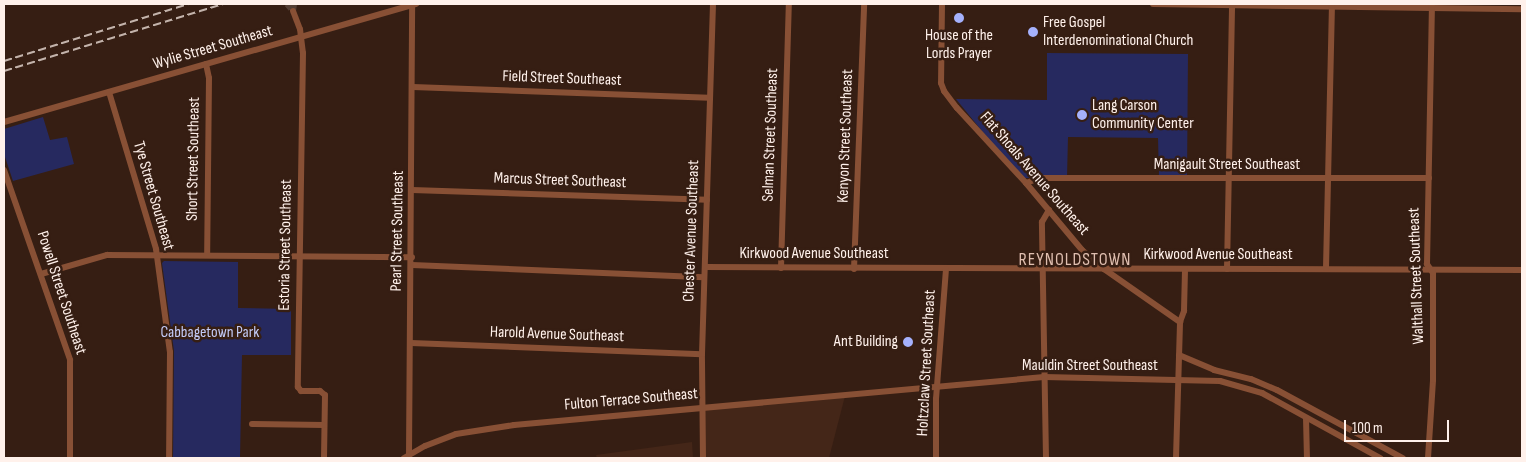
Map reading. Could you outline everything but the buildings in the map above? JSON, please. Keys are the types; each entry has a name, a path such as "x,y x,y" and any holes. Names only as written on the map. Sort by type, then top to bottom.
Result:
{"street":[{"name":"Wylie Street Southeast","path":"4,122 414,4"},
{"name":"Pearl Street Southeast","path":"408,457 414,4"},
{"name":"Chester Avenue Southeast","path":"703,458 701,408 702,354 713,4"},
{"name":"Selman Street Southeast","path":"781,268 789,4"},
{"name":"Kenyon Street Southeast","path":"854,269 864,4"},
{"name":"Flat Shoals Avenue Southeast","path":"942,4 941,77 944,91 957,108 1026,183 1082,250 1104,269 1180,322"},
{"path":"1153,4 1432,6 1522,9"},
{"path":"1227,269 1232,4"},
{"path":"1326,268 1332,5"},
{"name":"Walthall Street Southeast","path":"1428,458 1433,380 1432,273 1428,264 1432,6"},
{"name":"Estoria Street Southeast","path":"293,11 301,37 303,53 298,387 301,391 324,393 324,458"},
{"name":"Short Street Southeast","path":"206,64 209,78 207,255"},
{"name":"Field Street Southeast","path":"414,87 709,98"},
{"name":"Tye Street Southeast","path":"109,92 157,254 170,352 169,458"},
{"name":"Powell Street Southeast","path":"4,170 70,360 70,458"},
{"name":"Manigault Street Southeast","path":"1026,183 1040,178 1429,178"},
{"name":"Marcus Street Southeast","path":"412,190 706,200"},
{"path":"1046,458 1042,222 1048,210"},
{"path":"41,274 107,254 412,257"},
{"path":"412,265 704,277"},
{"name":"Kirkwood Avenue Southeast","path":"705,267 1522,270"},
{"name":"Holtzclaw Street Southeast","path":"936,458 937,386 946,269"},
{"path":"1176,458 1180,322 1184,311 1185,269"},
{"name":"Harold Avenue Southeast","path":"411,342 702,354"},
{"path":"1179,355 1214,370 1251,379 1278,390 1404,458"},
{"name":"Mauldin Street Southeast","path":"866,393 1044,377 1220,381 1262,393 1306,418"},
{"path":"1220,381 1251,379"},
{"name":"Fulton Terrace Southeast","path":"408,457 440,439 473,430 866,393"},
{"path":"1307,458 1306,418 1380,458"},
{"path":"252,424 324,425"}],"shaded area":[{"path":"845,396 829,458 703,458 702,408"},
{"path":"692,442 693,458 597,458 596,455"}],"green space":[{"path":"1047,53 1188,54 1187,180 1159,179 1158,138 1068,137 1067,178 1020,178 956,99 1047,100"},
{"path":"43,117 50,140 67,137 74,164 13,181 4,154 4,129"},
{"name":"Cabbagetown Park","path":"164,261 238,262 238,308 291,309 291,355 242,355 240,458 173,458 174,351 162,263"}],"tunnel":[{"path":"287,4 293,11"},
{"path":"293,11 294,4"}],"railway":[{"path":"4,61 188,4"},
{"path":"4,71 223,4"}],"place":[{"name":"House of the Lords Prayer","path":"959,18"},
{"name":"Free Gospel Interdenominational Church","path":"1033,32"},
{"name":"Lang Carson Community Center","path":"1082,115"},
{"name":"Ant Building","path":"908,342"}],"district":[{"name":"REYNOLDSTOWN","path":"1075,260"}]}
